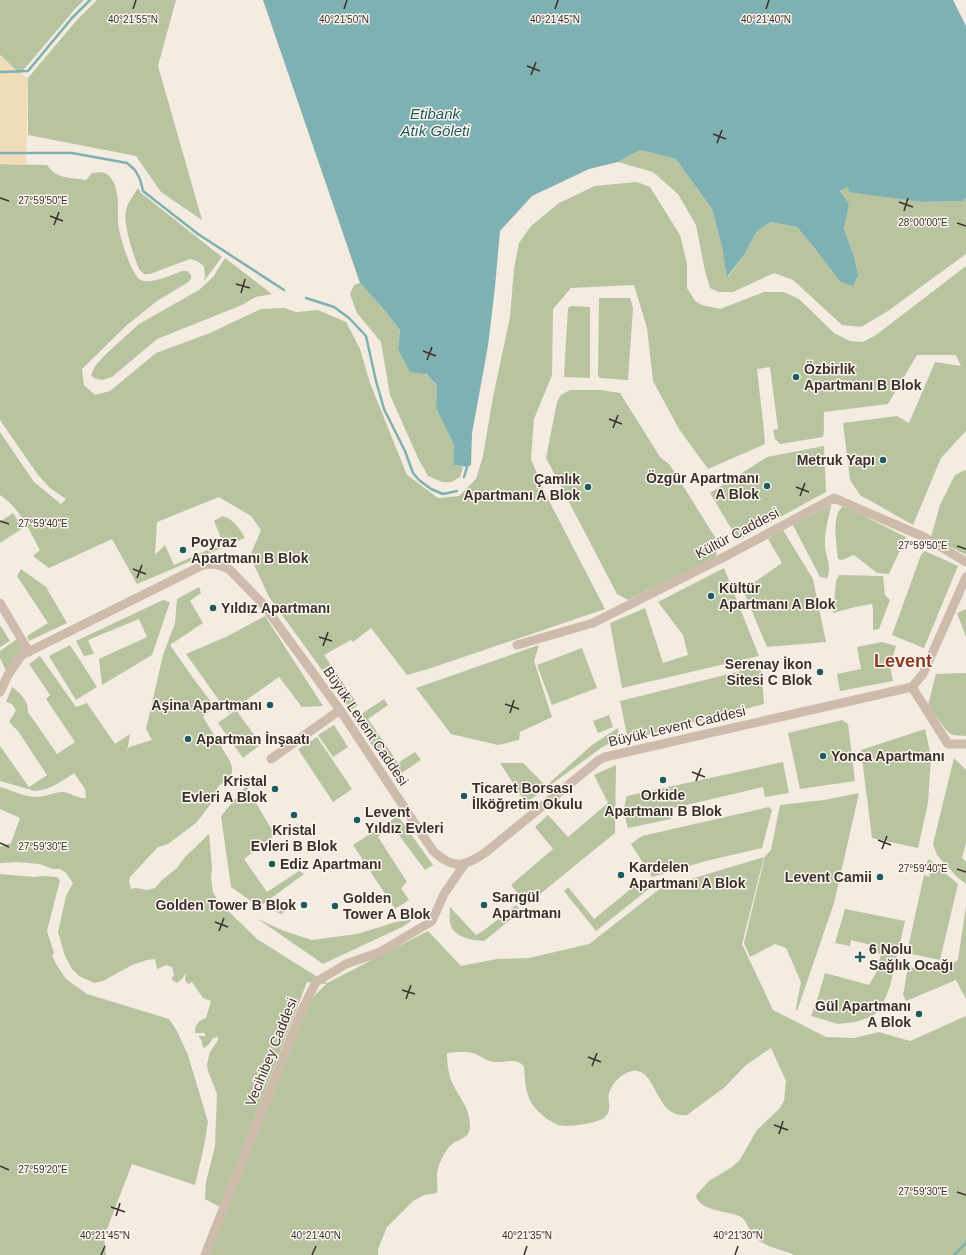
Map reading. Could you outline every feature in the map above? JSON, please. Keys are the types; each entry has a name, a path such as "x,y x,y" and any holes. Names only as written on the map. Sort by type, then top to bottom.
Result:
{"street":[{"name":"Kültür Caddesi","path":"517,645 593,623 724,557 834,498 924,537 966,562"},
{"name":"Büyük Levent Caddesi","path":"0,692 8,675 17,660 22,655 203,565 219,565 229,569 262,603 340,710 433,851 447,862 464,865 472,862 486,852 599,760 606,757 912,687"},
{"path":"966,577 923,674 912,687 948,744 966,744"},
{"path":"0,603 29,652"},
{"path":"270,760 340,710"},
{"name":"Vecihibey Caddesi","path":"205,1255 301,1012 316,982 346,964 380,952 432,921 444,894 464,865"}],"green space":[{"path":"0,0 84,0 20,74 0,55"},
{"path":"97,0 176,0 158,66 202,220 161,192 136,156 28,135 28,78 76,21"},
{"path":"640,150 676,159 712,209 728,277 744,255 757,231 771,222 797,227 816,250 858,275 854,256 844,229 849,204 840,192 848,186 887,197 921,202 962,201 966,198 966,254 888,311 861,327 842,325 793,280 774,273 733,292 719,292 710,288 696,225 678,194 653,172 618,162"},
{"path":"0,164 47,165 51,170 60,176 86,180 92,173 106,173 113,181 116,188 120,234 131,267 139,279 143,281 152,281 182,271 187,271 191,275 191,279 187,283 157,301 127,325 82,369 84,385 95,395 110,391 156,353 210,333 261,309 284,308 296,312 318,310 346,322 360,349 370,383 407,475 438,498 459,496 476,479 483,456 493,397 510,317 514,269 519,243 531,226 559,203 595,186 637,182 650,187 680,235 687,263 687,288 695,301 702,305 720,309 764,292 784,292 799,299 834,333 850,341 863,342 876,335 966,266 966,431 941,458 913,525 860,495 850,480 843,423 897,416 909,423 935,362 961,366 956,355 917,355 888,404 824,412 823,437 780,444 775,439 773,430 778,429 770,367 757,369 765,444 708,469 679,429 653,381 647,328 634,285 571,288 553,309 552,375 534,419 531,459 546,495 605,609 407,675 371,628 353,642 351,640 324,655 358,705 351,710 269,597 250,556 261,530 251,516 219,497 157,522 155,555 165,545 174,565 223,543 214,521 222,516 230,519 238,527 245,538 137,584 112,539 49,568 33,556 40,550 32,535 18,512 0,495 0,432 34,482 61,504 66,499 50,488 38,475 0,420"},
{"path":"138,188 141,193 222,257 204,281 204,266 197,261 190,259 150,274 144,274 139,269 129,238 126,221 127,207"},
{"path":"225,258 272,294 256,297 242,305 157,339 112,377 102,380 94,378 91,375 95,366 107,353 139,324 199,290 213,277"},
{"path":"360,283 400,330 398,349 437,385 436,408 454,445 454,465 463,467 460,477 452,482 442,482 428,476 418,458 390,395 381,342 357,313 350,294 354,285"},
{"path":"599,298 630,298 633,308 628,380 600,378 598,376"},
{"path":"571,306 590,307 590,378 564,377 568,308"},
{"path":"570,390 600,390 620,393 660,457 670,465 718,542 716,557 628,600 617,594 546,458 557,402 561,395"},
{"path":"824,446 826,492 738,540 710,493 767,457"},
{"path":"965,470 966,555 931,537 940,505 955,475"},
{"path":"831,505 825,537 825,547 829,565 829,574 827,578 820,577 793,525"},
{"path":"842,507 848,508 906,537 889,574 877,573 854,555 842,560 838,559 836,524"},
{"path":"13,513 23,528 0,543 0,522"},
{"path":"783,530 813,579 826,642 767,647 743,590 782,563 768,539"},
{"path":"925,551 958,566 924,648 892,635 921,555"},
{"path":"724,568 759,656 622,688 610,623 645,608 663,663 688,655 683,635 658,602"},
{"path":"21,569 46,587 67,623 29,641 27,636 48,623 17,576"},
{"path":"839,575 883,576 885,595 890,600 879,629 873,630 872,604 833,613 836,581"},
{"path":"199,587 201,593 190,601 203,623 170,645 215,707 203,717 230,761 232,773 217,788 214,800 196,823 168,844 158,847 130,877 129,882 131,889 136,888 148,890 155,888 162,880 177,868 185,857 209,834 212,867 211,878 213,892 218,901 257,939 327,983 428,931 461,966 497,959 529,958 589,944 661,888 764,857 742,944 773,1010 826,1037 854,1038 879,1032 910,1041 966,1016 966,1255 794,1255 759,1241 753,1235 744,1220 739,1216 714,1210 702,1204 698,1200 696,1195 709,1181 739,1161 757,1130 779,1109 784,1101 786,1081 771,1048 746,1065 725,1087 687,1115 677,1114 669,1110 663,1104 644,1074 638,1071 633,1071 624,1074 613,1085 609,1094 609,1111 605,1117 590,1123 568,1126 558,1125 552,1122 541,1114 532,1104 526,1089 524,1066 521,1063 513,1061 491,1061 469,1052 447,1053 450,1077 468,1112 470,1130 466,1136 449,1147 442,1158 437,1174 437,1193 424,1195 413,1201 387,1227 378,1249 378,1255 208,1255 303,1013 314,996 326,984 307,982 220,1207 205,1199 206,1182 215,1146 217,1094 208,1071 207,1064 210,1052 218,1040 218,1037 213,1038 204,1048 202,1041 198,1036 205,1036 205,1033 195,1033 198,1023 206,1018 211,1001 203,998 192,982 188,984 185,980 186,973 177,983 171,979 174,975 172,967 166,965 157,969 155,959 132,965 103,981 94,983 79,976 72,969 65,956 58,932 66,896 73,883 66,873 60,869 53,869 40,864 17,862 0,863 0,847 11,843 20,818 0,809 0,787 32,797 63,792 80,798 86,798 85,789 74,773 51,787 35,791 0,781 0,746 29,787 47,775 18,731 9,722 16,710 12,704 6,702 12,687 23,698 27,704 28,712 57,754 75,742 46,699 50,695 29,664 40,656 76,707 87,703 115,744 130,734 127,752 129,747 152,740 146,729 163,655 175,623 177,599"},
{"path":"163,600 170,602 152,655 102,685 99,659 147,637 139,619 88,640 94,654 84,656 76,641"},
{"path":"966,609 966,637 957,613"},
{"path":"265,616 323,706 302,707 279,677 228,713 186,654 228,636"},
{"path":"0,625 10,641 0,647"},
{"path":"17,639 23,649 6,671 0,658 0,651"},
{"path":"882,642 896,646 890,666 893,681 840,691 837,674 861,669 857,647"},
{"path":"70,645 97,687 76,700 49,656"},
{"path":"539,645 534,661 552,717 520,732 519,740 498,745 451,734 416,688"},
{"path":"582,648 597,688 552,705 537,665"},
{"path":"761,666 764,704 628,740 620,701"},
{"path":"966,673 966,736 952,735 946,730 928,705 936,674"},
{"path":"384,699 388,705 368,719 398,763 415,752 421,760 394,778 354,719"},
{"path":"236,710 261,744 243,758 218,723"},
{"path":"609,715 613,727 598,733 593,721"},
{"path":"842,720 848,724 855,781 800,789 788,733"},
{"path":"334,725 348,747 333,757 318,735"},
{"path":"618,728 619,738 601,748 526,803 500,763 523,763 546,786 592,745"},
{"path":"925,729 931,756 928,803 918,848 872,838 861,750"},
{"path":"317,737 352,789 333,802 298,749"},
{"path":"954,758 966,770 966,843 962,858 966,862 966,884 957,877 937,855 933,844"},
{"path":"783,762 789,793 765,797 763,787 669,809 671,819 628,828 624,812 627,796"},
{"path":"616,765 615,833 529,903 522,899 511,885 553,849 535,827 548,815 568,837 608,803 594,775"},
{"path":"246,786 275,835 244,859 267,892 299,871 304,874 259,907 231,887 221,816"},
{"path":"859,793 834,903 797,1011 796,1008 801,982 786,948 775,944 750,957 744,943 765,856 771,850 780,805 824,800"},
{"path":"769,807 772,810 762,848 706,861 652,877 631,844 642,836"},
{"path":"398,816 433,865 425,870 392,826 378,837 407,882 401,888 409,900 395,909 353,845"},
{"path":"929,859 958,884 940,960 907,953 924,875 930,877 927,870"},
{"path":"0,874 34,877 57,877 60,880 47,931 54,953 52,955 56,964 66,979 87,994 169,1019 177,1031 188,1055 208,1122 195,1185 132,1164 104,1237 106,1255 0,1255"},
{"path":"643,879 650,888 596,931 564,891 568,887 594,919"},
{"path":"272,900 287,910 281,914 274,911 269,903"},
{"path":"516,905 521,911 484,941 469,939 459,935 452,928 450,923 450,907 476,935"},
{"path":"966,906 966,999 956,980 906,1001 903,995 908,967 934,970 958,960"},
{"path":"845,909 905,921 890,986 881,1009 871,1017 855,1022 838,1024 811,1016 825,973 869,985 877,971 881,954 873,952 875,946 851,940 850,946 835,943"},
{"path":"416,918 402,927 323,964 258,919 284,931 312,940 357,934 396,922"}],"sand":[{"path":"0,55 20,74 28,78 26,165 0,164"}],"water":[{"name":"Etibank Atık Göleti","path":"263,0 953,0 966,26 966,198 962,201 921,202 849,192 848,187 840,191 849,204 844,229 854,256 858,275 853,286 841,282 797,227 771,222 757,231 744,255 727,277 722,247 712,209 676,159 640,150 618,162 589,169 532,196 500,231 488,346 472,433 471,465 467,467 454,465 454,445 436,408 437,385 426,374 410,372 398,349 400,330 360,283"}],"waterway":[{"path":"0,72 28,71 72,18 90,0"},
{"path":"0,153 72,153 127,163 135,170 140,179 143,191 198,234 284,290"},
{"path":"306,298 334,307 349,318 366,336 384,409 405,451 413,473 419,480 431,489 443,494 457,491"},
{"path":"464,477 467,467"},
{"path":"954,1255 966,1243"}],"place":[{"name":"Özbirlik Apartmanı B Blok","path":"796,377"},
{"name":"Metruk Yapı","path":"883,460"},
{"name":"Özgür Apartmanı A Blok","path":"767,486"},
{"name":"Çamlık Apartmanı A Blok","path":"588,487"},
{"name":"Poyraz Apartmanı B Blok","path":"183,550"},
{"name":"Kültür Apartmanı A Blok","path":"711,596"},
{"name":"Yıldız Apartmanı","path":"213,608"},
{"name":"Serenay İkon Sitesi C Blok","path":"820,672"},
{"name":"Aşina Apartmanı","path":"270,705"},
{"name":"Apartman İnşaatı","path":"188,739"},
{"name":"Yonca Apartmanı","path":"823,756"},
{"name":"Orkide Apartmanı B Blok","path":"663,780"},
{"name":"Kristal Evleri A Blok","path":"275,789"},
{"name":"Ticaret Borsası İlköğretim Okulu","path":"464,796"},
{"name":"Kristal Evleri B Blok","path":"294,815"},
{"name":"Levent Yıldız Evleri","path":"357,820"},
{"name":"Ediz Apartmanı","path":"272,864"},
{"name":"Kardelen Apartmanı A Blok","path":"621,875"},
{"name":"Levent Camii","path":"880,877"},
{"name":"Golden Tower B Blok","path":"304,905"},
{"name":"Sarıgül Apartmanı","path":"484,905"},
{"name":"Golden Tower A Blok","path":"335,906"},
{"name":"6 Nolu Sağlık Ocağı","path":"860,957"},
{"name":"Gül Apartmanı A Blok","path":"919,1014"}],"district":[{"name":"Levent","path":"903,661"}]}
